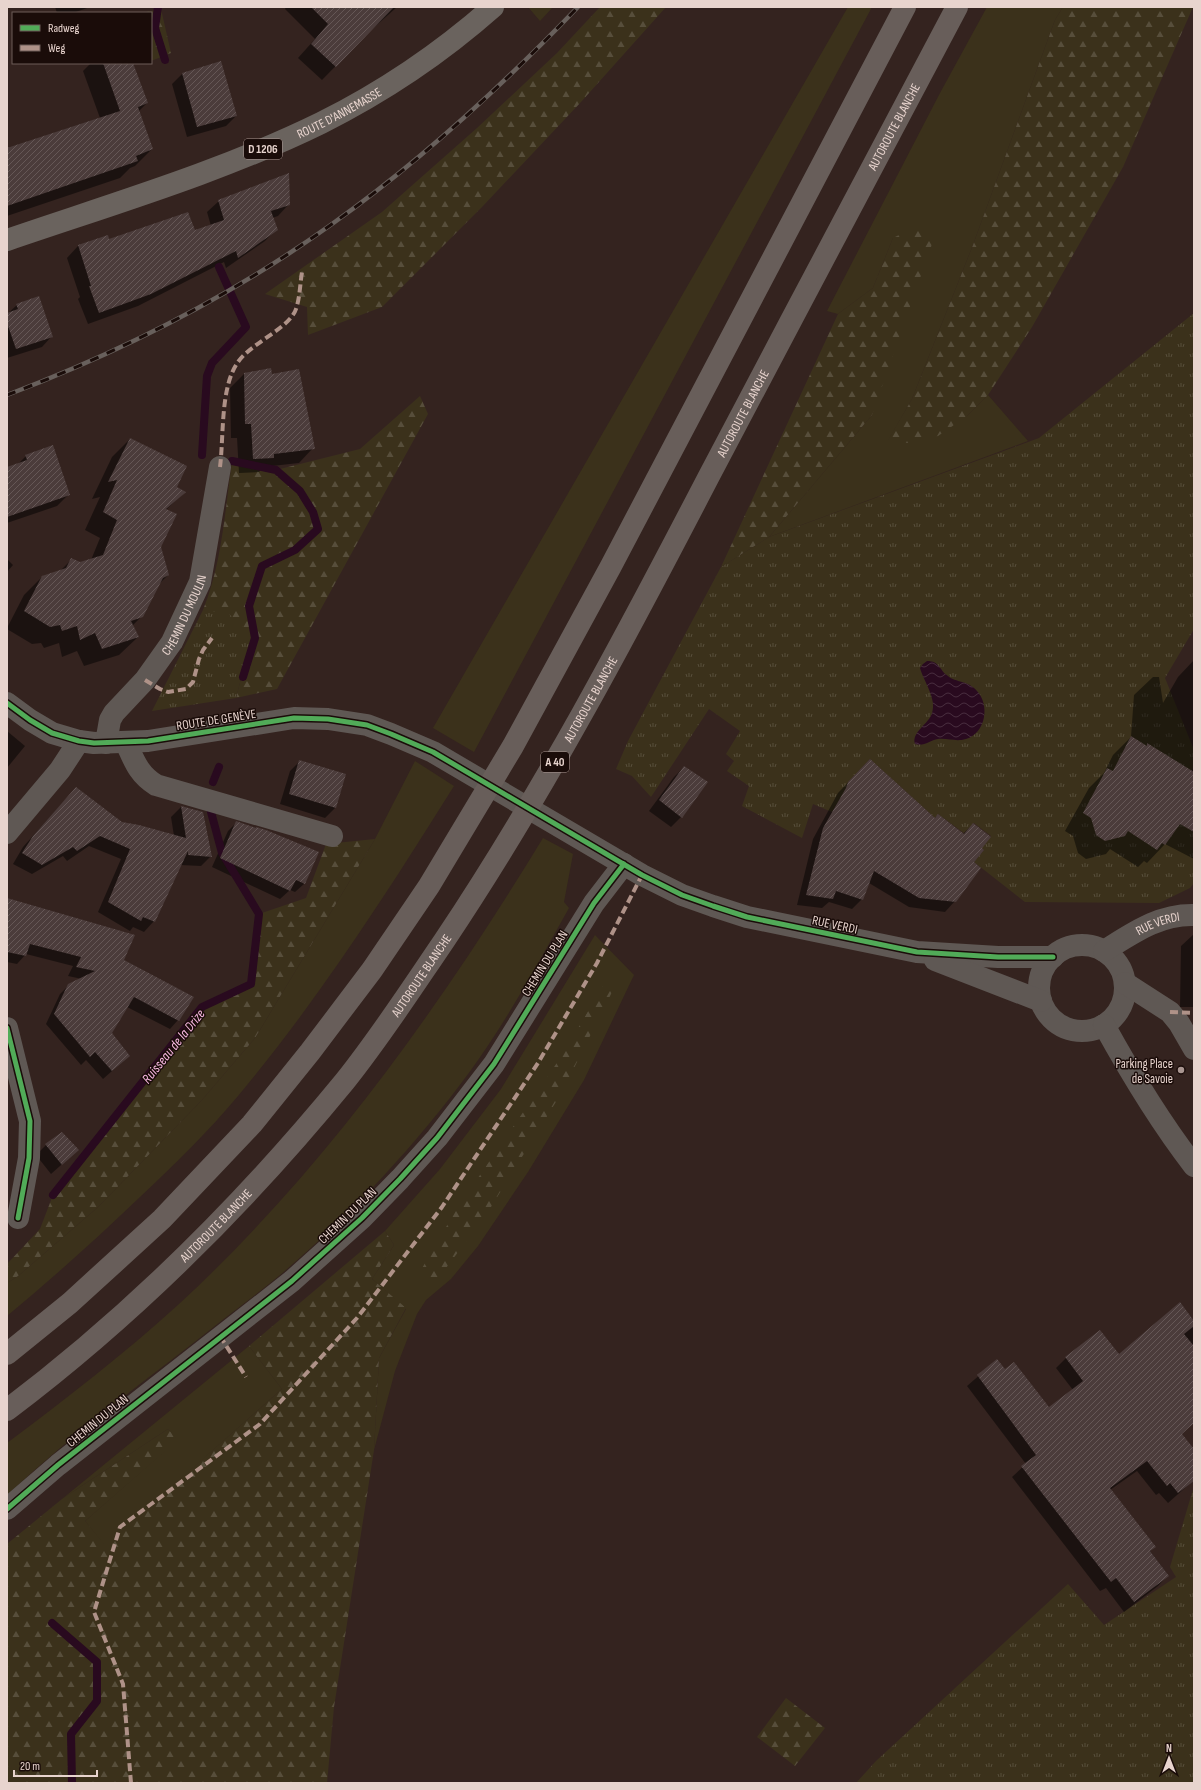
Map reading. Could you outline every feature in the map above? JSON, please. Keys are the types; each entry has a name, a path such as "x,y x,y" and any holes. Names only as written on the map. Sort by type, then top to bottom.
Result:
{"highway":[{"path":"7,1354 70,1303 162,1219 252,1124 372,970 429,886 513,746 603,580 905,7"},
{"name":"AUTOROUTE BLANCHE","path":"7,1410 103,1334 192,1251 285,1151 347,1078 404,1001 472,900 557,759 648,593 957,7"}],"main road":[{"name":"ROUTE D'ANNEMASSE","path":"7,240 183,179 253,153 315,126 360,102 419,66 469,28 493,7"}],"street":[{"name":"CHEMIN DU MOULIN","path":"116,743 110,720 145,680 172,642 200,582 220,467"},
{"name":"ROUTE DE GENÈVE","path":"7,702 39,726 52,733 79,741 116,743 209,732 278,720 312,718 345,721 367,726 391,734 433,752 582,840"},
{"path":"7,833 60,770 79,741"},
{"path":"116,743 140,773 156,785 332,836"},
{"name":"RUE VERDI","path":"582,840 682,895 747,917 917,952 998,958 1053,956"},
{"name":"CHEMIN DU PLAN","path":"7,1510 64,1460 292,1281 400,1179 437,1138 490,1069 594,903 624,864"},
{"name":"RUE VERDI","path":"1104,951 1156,921 1172,916 1194,915"},
{"path":"1078,946 1096,947 1104,951 1118,965 1125,983 1125,993 1118,1011 1112,1019 1104,1025 1094,1029 1072,1030 1053,1019 1046,1011 1041,1001 1039,982 1042,972 1053,956 1060,951 1078,946"},
{"name":"RUE VERDI","path":"917,952 1041,1001"},
{"path":"1125,983 1170,1012 1179,1022 1194,1049"},
{"path":"1170,1012 1194,1013"},
{"path":"1104,1025 1148,1099 1174,1139 1194,1166"},
{"path":"7,1028 30,1121 29,1158 18,1218"}],"green space":[{"path":"528,7 553,7 540,21"},
{"path":"600,7 666,7 581,102 482,207 382,307 308,335 307,307 265,294 382,212 477,128 557,53"},
{"path":"848,7 872,7 474,752 433,728"},
{"path":"987,7 1063,7 1055,20 973,245 912,399 888,441 892,442 967,416 988,395 1028,441 769,537 872,415 893,238 873,288 838,314 827,311 940,93"},
{"path":"1063,7 1193,7 1123,167 1032,327 988,395 967,416 938,436 909,443 887,442 912,399 973,245 1055,20"},
{"path":"161,9 171,53 152,61 152,12 146,12"},
{"path":"938,227 872,415 769,537 721,567 838,314 873,288 893,238 911,229"},
{"path":"1194,313 1194,629 1165,678 1194,750 1194,768 1186,775 1194,787 1194,883 1190,888 1159,903 1025,902 974,862 984,850 982,848 991,836 974,823 964,833 938,814 935,818 870,759 848,782 844,795 843,794 832,812 813,804 802,838 742,806 749,786 727,771 734,761 726,754 740,731 709,709 651,797 632,776 616,769 628,741 721,567 769,537 1039,438"},
{"path":"420,396 428,414 277,689 236,698 252,636 203,610 215,574 219,555 232,461 276,470 360,449"},
{"path":"203,610 229,614 252,636 236,698 152,711"},
{"path":"415,761 454,786 378,906 324,984 268,1059 215,1122 153,1185 91,1243 7,1316 7,1283 18,1276 98,1207 201,1101 255,1038 375,839"},
{"path":"543,838 573,854 564,902 569,908 498,1031 471,1070 428,1125 382,1178 357,1204 280,1275 59,1448 7,1495 7,1443 94,1376 158,1323 232,1252 283,1198 331,1142 377,1084 421,1024 504,901"},
{"path":"375,839 255,1038 201,1101 98,1207 18,1276 7,1283 7,1264 40,1229 53,1195 202,1007 251,984 259,914 306,898 326,844"},
{"path":"595,935 634,975 584,1080 528,1172 478,1246 451,1279 426,1300 417,1314 395,1371 374,1450 379,1358 406,1309 372,1279 394,1245 385,1231 440,1169 501,1089"},
{"path":"604,984 613,990 562,1092 486,1215 434,1284 417,1277 456,1210 563,1054"},
{"path":"385,1231 394,1245 372,1279 406,1308 379,1358 374,1450 334,1707 327,1783 7,1783 7,1544 62,1499 168,1429 178,1440 85,1521 105,1545 282,1389 249,1346"},
{"path":"249,1346 282,1389 105,1546 85,1521 177,1440 168,1429 62,1499"},
{"path":"1194,1486 1194,1783 856,1783 876,1761 1068,1584 1104,1625 1176,1577 1170,1567"},
{"path":"786,1698 825,1728 795,1766 757,1737"}],"water":[{"path":"927,661 937,664 945,674 951,678 973,687 981,697 985,711 984,718 982,725 973,736 962,740 938,739 921,745 915,744 914,740 918,732 928,721 933,708 933,702 920,668"}],"building":[{"path":"311,7 394,7 336,67 311,44 328,24"},
{"path":"221,61 237,116 197,127 182,73"},
{"path":"103,64 133,64 148,103 138,107 153,149 136,156 138,161 7,206 7,148 120,111"},
{"path":"289,173 290,205 271,211 278,230 238,258 236,251 151,294 99,313 89,286 91,286 78,245 108,235 109,239 188,212 195,230 224,220 218,200"},
{"path":"39,296 53,337 16,349 7,323 7,313 18,309 16,304"},
{"path":"271,368 272,374 299,369 315,449 274,454 274,458 253,459 251,424 245,424 244,373"},
{"path":"130,438 187,466 177,487 186,492 166,509 177,514 161,547 169,575 163,578 143,617 131,621 139,637 102,649 95,633 80,640 77,626 62,631 60,625 50,627 24,611 42,576 66,568 71,558 80,562 103,555 117,520 103,512 117,480 108,482"},
{"path":"53,445 70,495 7,517 7,467 27,460 25,455"},
{"path":"1131,736 1147,746 1147,743 1194,772 1194,832 1180,824 1165,845 1162,843 1157,850 1128,831 1125,836 1105,841 1096,835 1091,818 1083,813 1107,768 1113,771"},
{"path":"870,759 935,818 938,814 964,834 973,823 991,837 982,848 984,850 974,862 981,868 956,902 919,898 874,871 863,900 836,891 833,899 806,895 823,828 848,782"},
{"path":"299,760 346,774 336,808 289,794"},
{"path":"684,766 708,782 682,818 659,800"},
{"path":"76,787 122,822 139,825 186,838 181,806 203,812 212,857 188,855 188,851 155,922 143,917 141,921 108,902 130,849 100,836 77,851 73,847 42,865 22,853 33,836"},
{"path":"236,821 266,830 319,852 305,884 296,880 290,891 220,858"},
{"path":"7,898 135,935 124,960 194,997 179,1021 134,997 112,1033 130,1056 112,1071 95,1052 90,1057 54,1014 68,984 95,971 76,967 81,957 30,944 26,956 7,952"},
{"path":"62,1132 79,1150 62,1165 45,1144"},
{"path":"1180,1302 1194,1321 1194,1326 1184,1334 1194,1346 1194,1423 1182,1434 1194,1449 1194,1481 1178,1493 1170,1483 1167,1486 1147,1461 1110,1488 1156,1547 1150,1551 1169,1576 1134,1602 1116,1578 1111,1582 1021,1466 1036,1455 977,1375 997,1359 1005,1369 1014,1362 1049,1407 1083,1381 1065,1357 1100,1330 1119,1354"}],"waterway":[{"name":"Ruisseau de la Drize","path":"158,7 155,28 165,60"},
{"name":"Ruisseau de la Drize","path":"202,455 207,376 212,363 246,327 219,267"},
{"name":"Ruisseau de la Drize","path":"232,461 276,470 300,491 313,512 318,529 295,550 262,566 249,606 255,638 243,677"},
{"path":"213,782 219,767"},
{"name":"Ruisseau de la Drize","path":"53,1195 202,1007 251,984 259,914 222,853 211,812"},
{"name":"Ruisseau de la Drize","path":"52,1623 97,1662 97,1701 71,1734 72,1783"}],"railway":[{"path":"7,395 134,341 216,298 294,250 365,200 460,122 578,7"}],"marked path":[{"path":"220,467 225,398 232,372 244,355 286,323 292,316 296,309 302,272"},
{"path":"145,680 168,692 186,689 193,682 199,659 203,650 212,638"},
{"path":"131,1783 123,1684 94,1612 120,1527 260,1424 357,1318 442,1207 538,1063 597,963 642,875"},
{"path":"1170,1012 1194,1013"},
{"path":"220,1336 246,1377"}],"cycle path":[{"path":"7,703 30,720 52,733 79,741 94,743 148,741 294,718 328,719 367,725 433,752 642,875 682,895 713,906 747,917 917,952 998,957 1053,957"},
{"path":"7,1509 58,1465 292,1281 362,1218 400,1179 437,1138 494,1064 594,903 624,864"},
{"path":"7,1028 30,1121 29,1158 18,1218"}],"place":[{"name":"Parking Place de Savoie","path":"1181,1070"}]}
